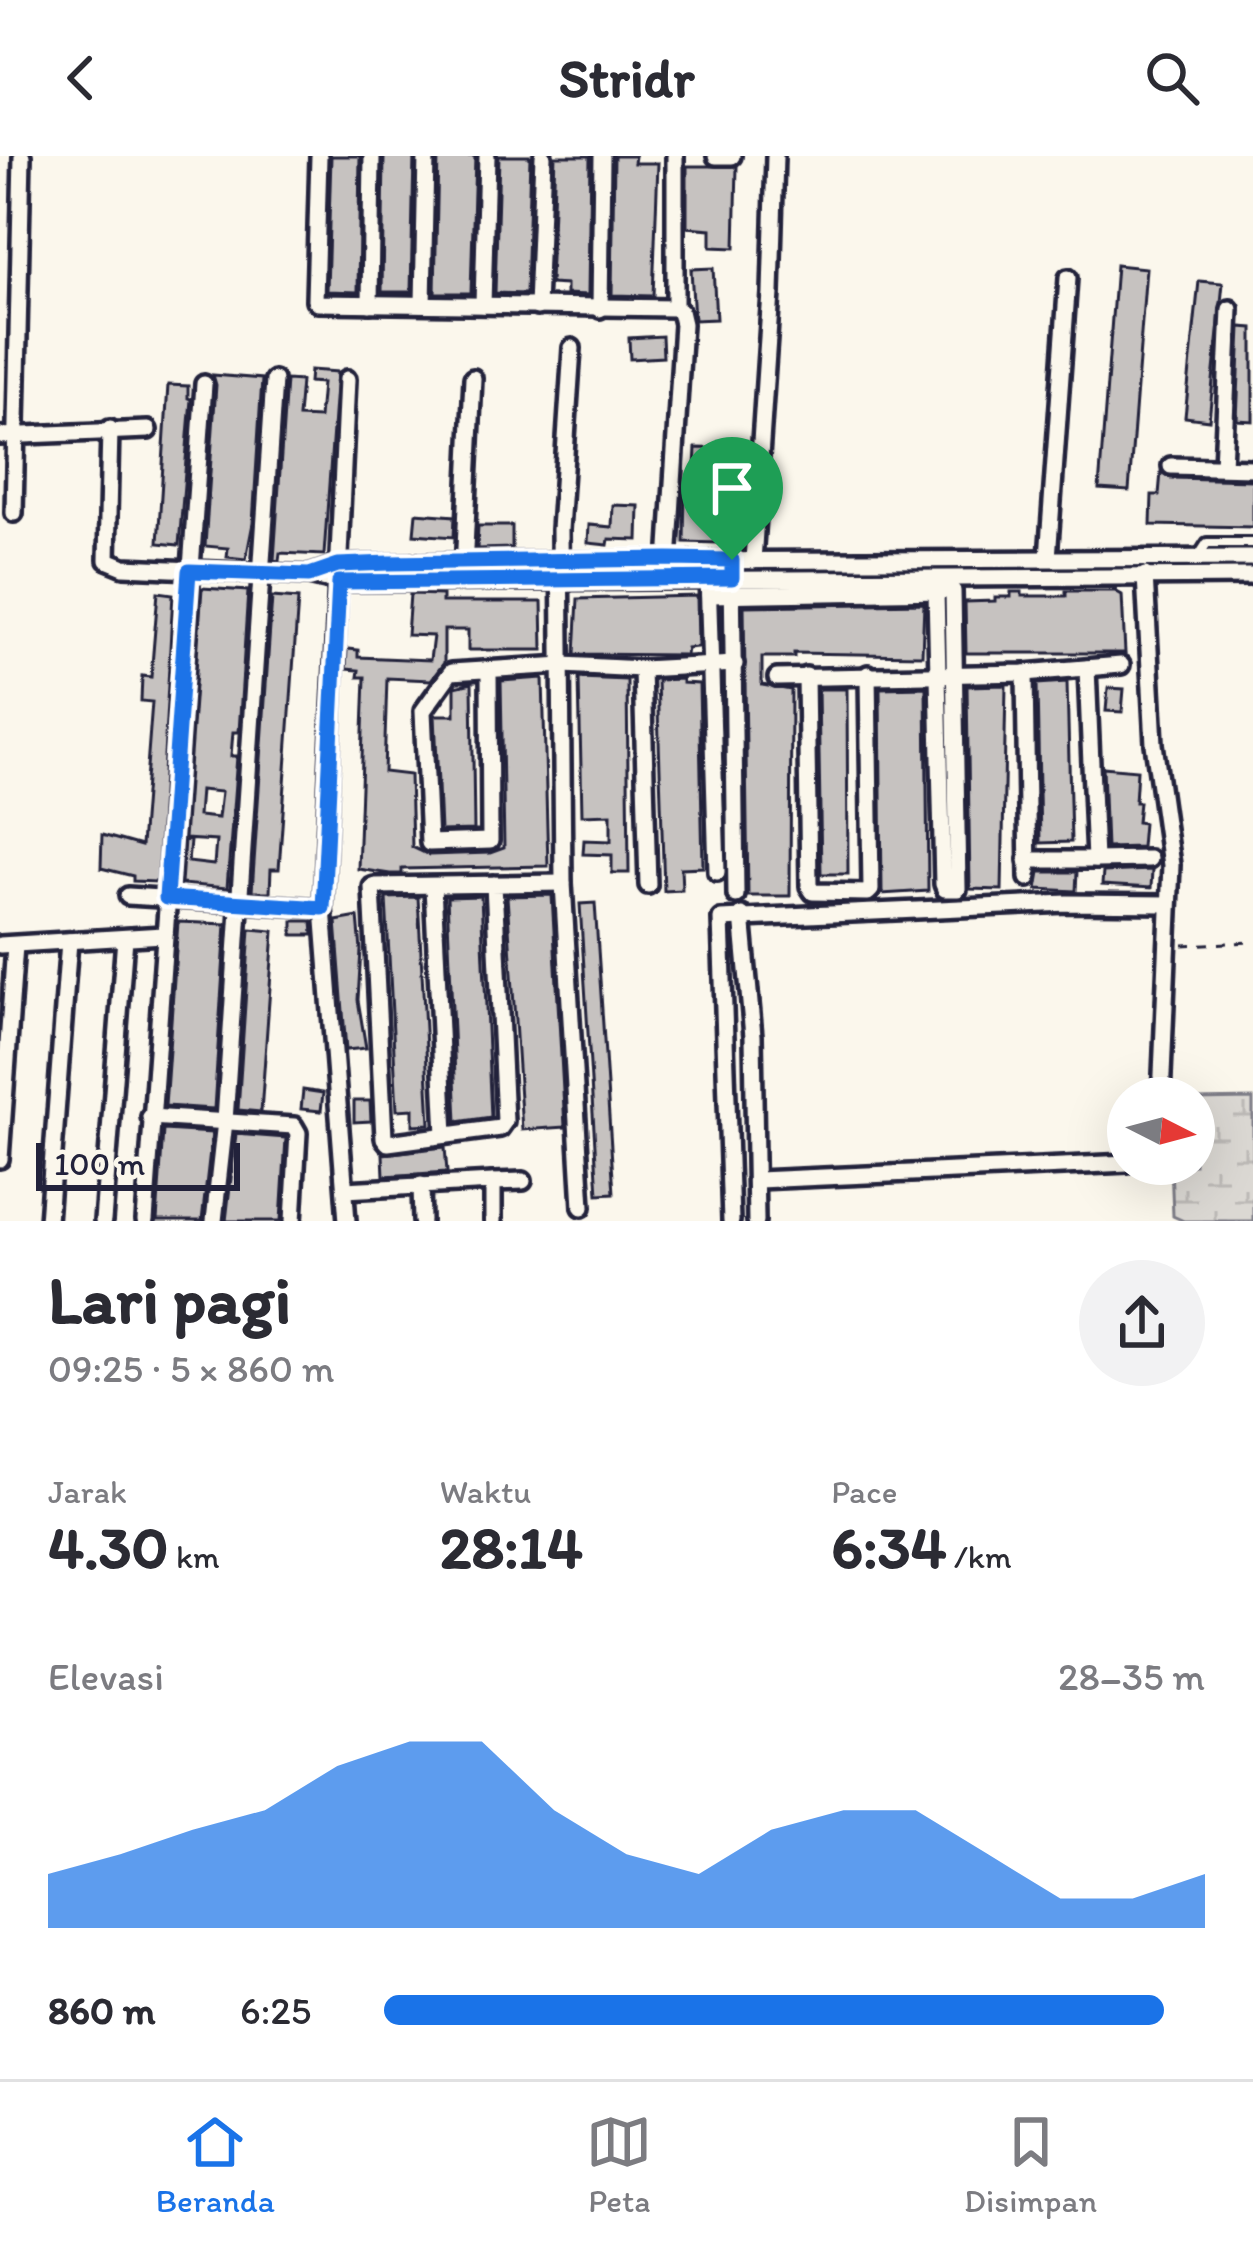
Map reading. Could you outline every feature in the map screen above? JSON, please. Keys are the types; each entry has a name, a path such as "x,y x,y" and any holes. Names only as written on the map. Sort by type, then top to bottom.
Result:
{"street":[{"path":"14,513 6,435 22,156"},
{"path":"319,156 314,300 322,304 675,308"},
{"path":"370,304 372,156"},
{"path":"423,304 426,156"},
{"path":"483,305 487,156"},
{"path":"537,307 543,156"},
{"path":"600,309 602,156"},
{"path":"668,580 682,324 675,308 675,156"},
{"path":"716,156 732,156"},
{"path":"753,561 775,156"},
{"path":"1048,558 1068,278"},
{"path":"1222,466 1230,309"},
{"path":"572,348 559,581 563,883 582,1207"},
{"path":"464,570 473,378"},
{"path":"346,379 323,908 347,1221"},
{"path":"214,1221 225,1121 274,380"},
{"path":"145,1221 204,384"},
{"path":"110,429 107,560 124,568 309,575 668,559 709,560 732,578 945,591 995,578"},
{"path":"6,435 148,430"},
{"path":"1171,466 1253,468"},
{"path":"464,570 559,581 668,580 709,587 732,578 753,561 1253,558"},
{"path":"709,560 709,587 723,664"},
{"path":"1145,575 1154,744 1170,842 1161,1077"},
{"path":"732,578 1253,576"},
{"path":"732,578 723,664 736,895"},
{"path":"945,591 956,672 958,890 945,889 943,884 937,673 945,591"},
{"path":"489,673 489,843 429,843 423,711 451,672 563,665 642,669 723,664"},
{"path":"778,678 1025,673 1121,665"},
{"path":"1088,668 1095,860"},
{"path":"642,669 648,885"},
{"path":"1025,673 1028,869 1149,859"},
{"path":"806,676 808,886 813,892 871,890 868,674"},
{"path":"717,872 724,732"},
{"path":"494,884 505,1121 500,1128 388,1143 384,1138 371,892 375,886 433,886 494,884 563,883"},
{"path":"433,886 446,1135"},
{"path":"128,896 323,908"},
{"path":"731,1221 722,919 1067,903 1168,904"},
{"path":"742,915 752,1016 756,1221"},
{"path":"0,1159 8,945 163,935"},
{"path":"103,1221 125,938"},
{"path":"48,1221 69,941"},
{"path":"150,1117 297,1129 293,1221"},
{"path":"758,1180 1107,1163"},
{"path":"344,1190 524,1181"},
{"path":"493,1182 494,1221"},
{"path":"421,1185 422,1221"}],"lane":[{"path":"1198,557 1207,543 1253,543"}],"path":[{"path":"1166,946 1253,942"}],"green space":[{"path":"1253,1099 1253,1221 1184,1221 1173,1216 1172,1185 1215,1185 1215,1100"}],"building":[{"path":"331,156 360,156 358,292 327,291"},
{"path":"384,156 414,156 411,292 382,292"},
{"path":"438,156 475,156 471,293 435,293"},
{"path":"499,156 530,156 526,294 495,293"},
{"path":"555,156 590,156 588,295 566,294 566,285 550,284"},
{"path":"614,156 635,156 634,163 658,163 653,296 612,295"},
{"path":"687,166 737,166 735,248 711,247 711,229 687,227"},
{"path":"1116,265 1146,268 1129,491 1099,489"},
{"path":"713,268 716,319 694,320 691,269"},
{"path":"1199,281 1223,283 1209,420 1185,417"},
{"path":"1241,327 1253,328 1253,421 1237,420"},
{"path":"662,336 663,357 630,359 629,338"},
{"path":"310,370 337,372 324,555 280,553 279,561 274,560 286,380 301,381 298,417 319,418 322,383 309,382"},
{"path":"213,375 262,379 253,523 246,559 227,557 228,548 205,546"},
{"path":"168,385 188,386 191,399 179,545 158,543"},
{"path":"696,448 727,449 725,470 695,468"},
{"path":"1161,472 1171,478 1253,480 1253,527 1151,525 1152,495 1159,495"},
{"path":"685,488 719,489 718,543 684,542"},
{"path":"613,505 639,506 638,540 588,543 589,525 612,527"},
{"path":"416,513 455,516 454,537 414,534"},
{"path":"478,526 512,526 512,548 477,549"},
{"path":"202,588 248,591 239,732 233,732 231,756 237,756 227,888 181,884 184,840 190,841 188,862 214,865 216,841 184,839","holes":["200,790 221,792 218,818 198,816"]},
{"path":"1066,591 1122,595 1125,653 966,653 965,602 995,601 995,597 1011,597 1011,592 1066,596"},
{"path":"158,592 173,594 157,882 133,881 133,876 101,868 102,835 141,846 152,702 141,701 142,676 151,677"},
{"path":"410,594 442,595 442,602 542,602 543,650 468,650 468,630 444,630 444,663 431,680 387,678 384,772 410,775 412,847 429,855 490,853 504,848 501,681 543,678 548,866 402,869 402,874 358,869 365,677 358,677 359,670 346,669 347,649 358,650 358,657 430,660 433,636 407,635"},
{"path":"697,596 698,647 687,648 686,655 575,654 578,599"},
{"path":"272,597 298,599 279,869 271,869 270,892 252,892"},
{"path":"924,603 922,655 762,657 762,685 791,690 790,896 748,896 744,606"},
{"path":"579,678 627,680 629,873 612,873 612,855 583,854 584,840 611,841 611,814 582,815"},
{"path":"682,679 682,683 699,684 703,867 681,868 682,890 664,891 657,680"},
{"path":"1067,682 1071,842 1040,843 1037,684"},
{"path":"472,683 474,830 440,831 435,715 455,715 455,687"},
{"path":"1006,685 1002,890 970,889 967,686"},
{"path":"926,687 928,891 882,894 880,688"},
{"path":"1108,688 1124,689 1122,712 1106,711"},
{"path":"818,689 847,689 848,874 821,874"},
{"path":"1103,767 1137,770 1135,802 1139,802 1137,822 1143,823 1141,847 1106,848"},
{"path":"1152,870 1151,888 1102,885 1103,872"},
{"path":"1040,872 1077,872 1076,891 1037,889"},
{"path":"552,895 565,1127 522,1130 507,896"},
{"path":"481,896 491,1117 457,1122 447,897"},
{"path":"418,897 430,1124 413,1125 413,1109 397,1110 386,898"},
{"path":"595,903 614,1193 598,1194 580,904"},
{"path":"358,917 358,1000 366,1048 346,1050 336,921"},
{"path":"293,921 312,921 313,935 293,935"},
{"path":"178,922 226,924 214,1109 165,1106"},
{"path":"250,929 274,931 261,1112 238,1110"},
{"path":"303,1090 323,1093 321,1111 301,1109"},
{"path":"354,1101 370,1101 371,1121 354,1122"},
{"path":"163,1130 212,1133 202,1221 157,1221"},
{"path":"236,1134 286,1138 281,1221 226,1221"},
{"path":"445,1147 447,1172 384,1176 383,1154"}],"route":[{"path":"732,560 732,578 339,582 323,908 166,898 189,571 309,575 338,565 389,563 732,560"}]}
